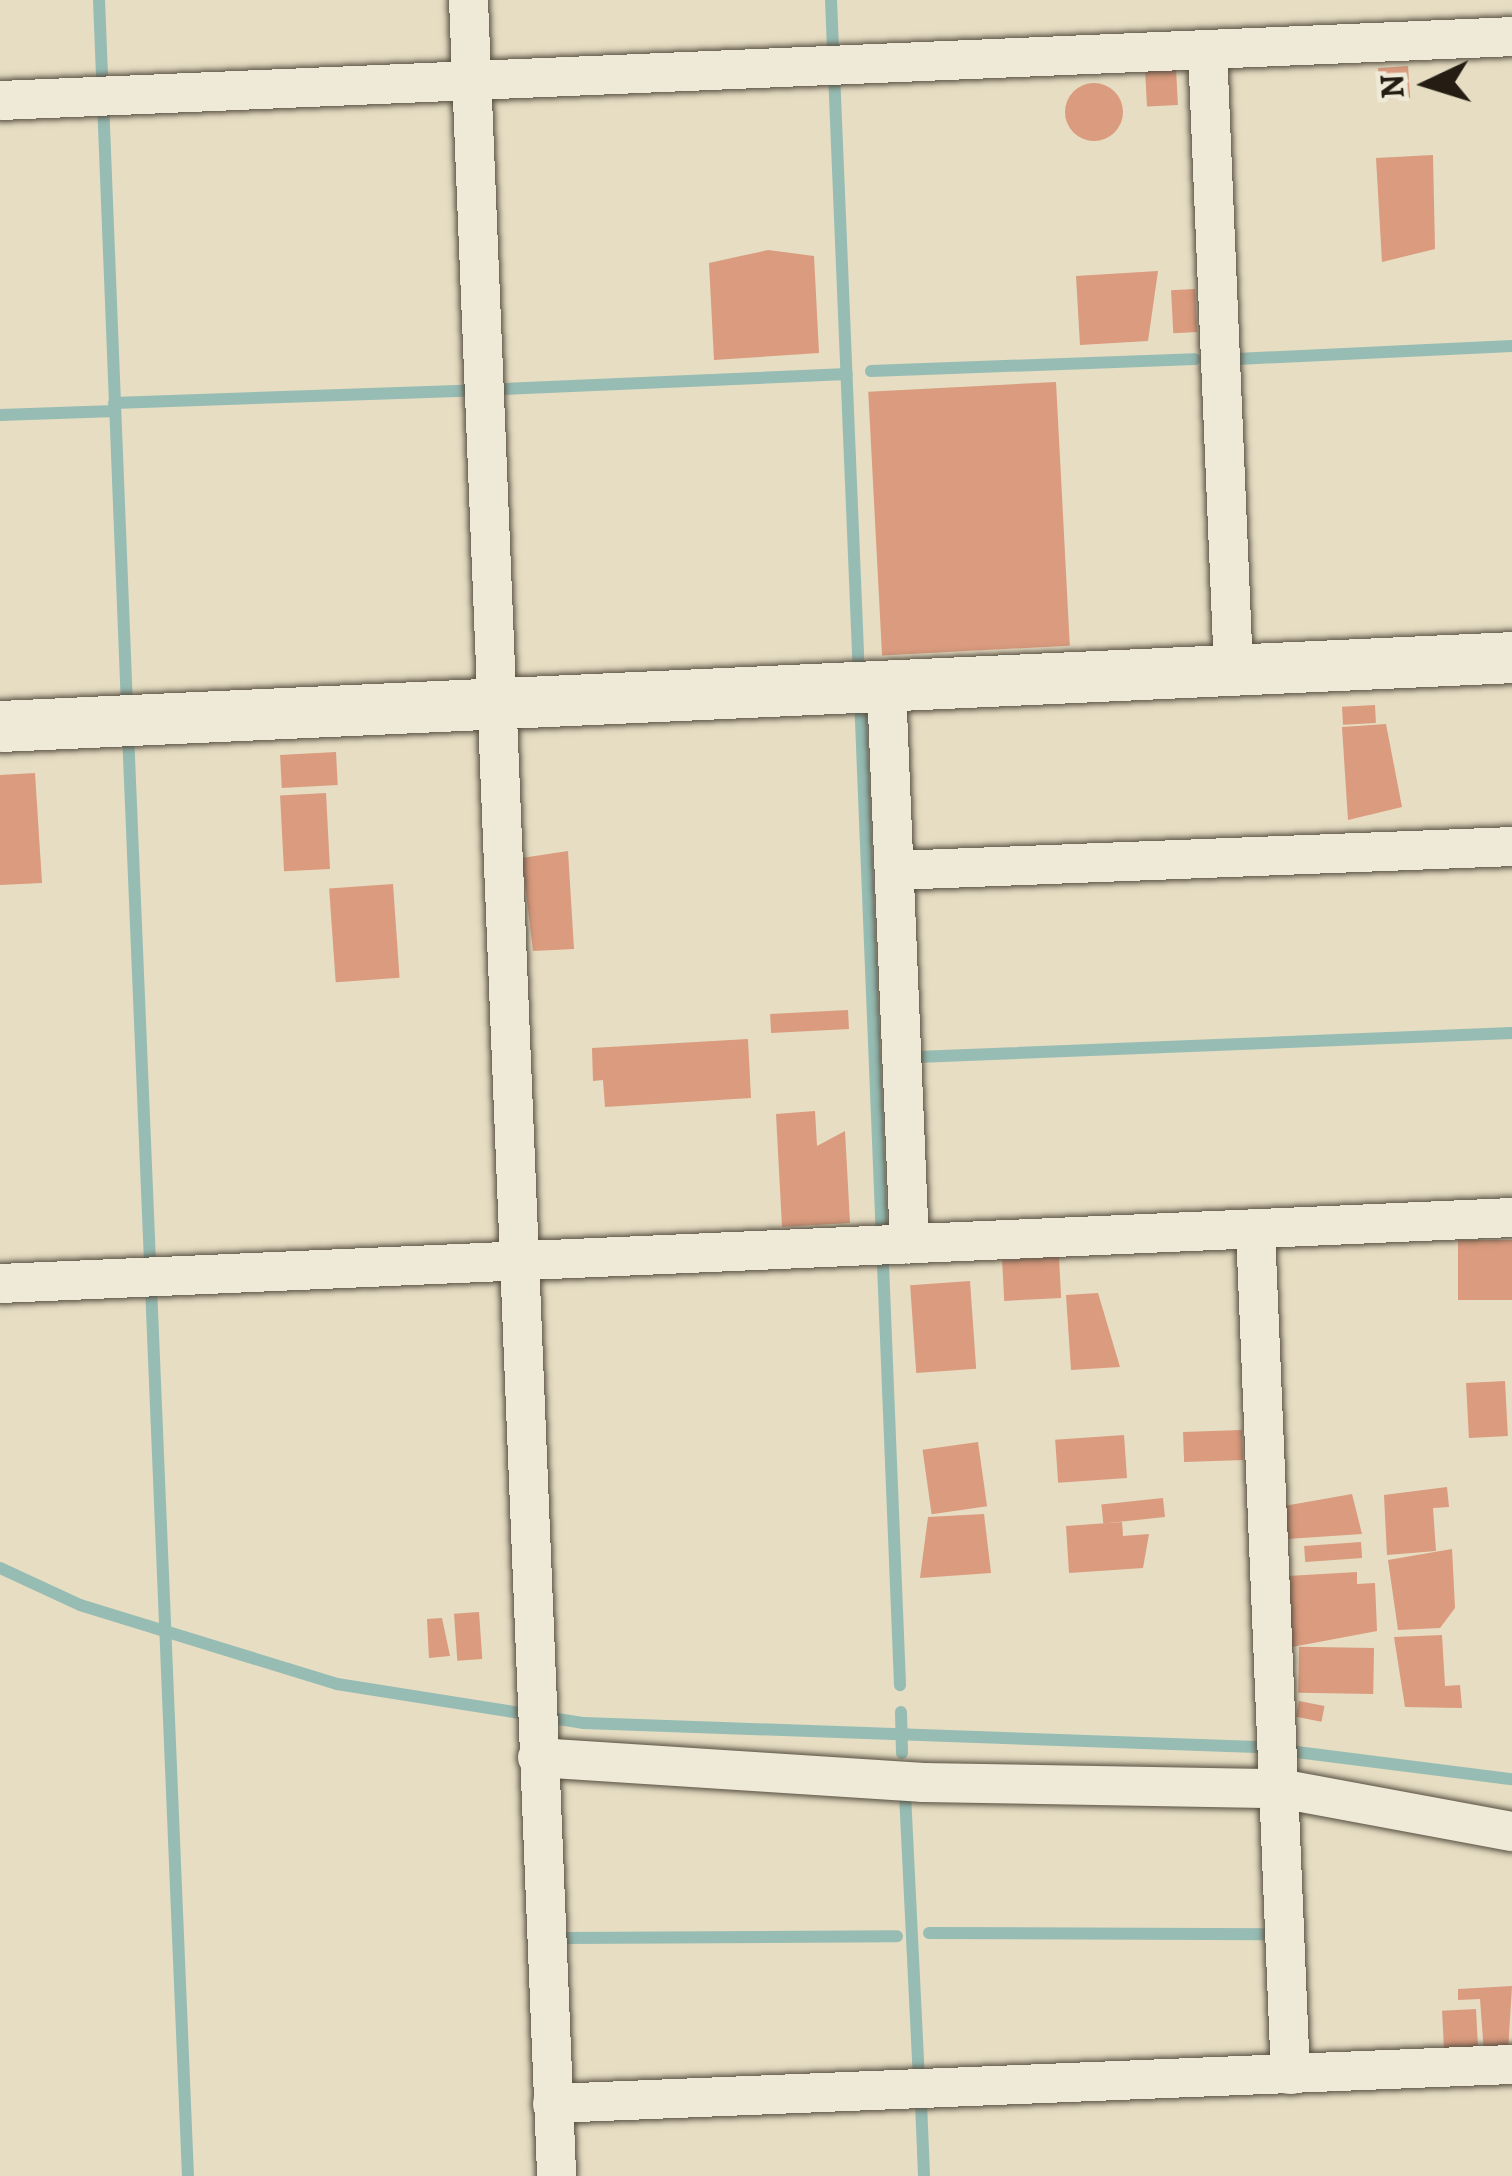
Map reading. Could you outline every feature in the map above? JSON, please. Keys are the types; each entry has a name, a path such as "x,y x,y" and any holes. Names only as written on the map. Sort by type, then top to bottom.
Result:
{"street":[{"path":"468,0 556,2176"},
{"path":"0,100 1512,36"},
{"path":"1207,49 1233,670"},
{"path":"0,726 1512,657"},
{"path":"870,686 894,870 890,1244"},
{"path":"894,870 1512,846"},
{"path":"0,1282 1512,1217"},
{"path":"1255,1228 1290,2074"},
{"path":"536,1731 923,1782 1278,1765 1512,1831"},
{"path":"552,2103 1512,2064"}],"building":[{"path":"1408,66 1410,98 1380,100 1378,68"},
{"path":"1176,68 1178,105 1147,107 1145,70"},
{"path":"1094,83 1115,91 1123,112 1115,133 1094,141 1073,133 1065,112 1073,91"},
{"path":"1433,155 1435,249 1382,262 1376,158"},
{"path":"768,250 814,256 819,353 714,360 709,263"},
{"path":"1158,271 1148,341 1080,345 1076,276"},
{"path":"1195,289 1197,332 1173,333 1171,290"},
{"path":"1056,382 1070,646 882,655 868,392"},
{"path":"1375,705 1376,723 1343,725 1342,707"},
{"path":"1386,724 1402,807 1348,820 1342,727"},
{"path":"336,752 338,785 282,788 280,755"},
{"path":"35,773 42,883 0,885 0,775"},
{"path":"326,793 330,869 284,871 280,795"},
{"path":"568,851 574,949 533,951 522,858"},
{"path":"393,884 400,978 336,982 329,888"},
{"path":"848,1010 849,1029 771,1033 770,1014"},
{"path":"748,1039 751,1098 605,1107 603,1080 593,1081 592,1048"},
{"path":"815,1111 817,1146 845,1131 850,1223 782,1227 776,1114"},
{"path":"1458,1240 1512,1240 1512,1300 1458,1300"},
{"path":"1059,1257 1061,1298 1004,1301 1002,1260"},
{"path":"970,1281 976,1369 916,1373 910,1285"},
{"path":"1098,1293 1120,1367 1071,1370 1066,1295"},
{"path":"1505,1381 1508,1436 1469,1438 1466,1383"},
{"path":"1242,1430 1243,1460 1184,1462 1183,1432"},
{"path":"1124,1435 1127,1478 1058,1483 1055,1440"},
{"path":"978,1442 987,1506 932,1514 923,1450"},
{"path":"1447,1487 1449,1507 1433,1508 1436,1551 1387,1555 1384,1495"},
{"path":"1352,1494 1362,1534 1287,1539 1284,1506"},
{"path":"1163,1498 1165,1517 1103,1523 1101,1504"},
{"path":"984,1514 991,1573 920,1578 928,1517"},
{"path":"1122,1522 1123,1536 1149,1534 1143,1568 1069,1573 1066,1526"},
{"path":"1361,1542 1362,1558 1305,1562 1304,1546"},
{"path":"1452,1549 1455,1608 1440,1628 1398,1630 1388,1560"},
{"path":"1357,1572 1357,1584 1375,1583 1377,1631 1292,1647 1288,1576"},
{"path":"479,1612 482,1659 457,1661 454,1614"},
{"path":"442,1618 450,1656 429,1658 427,1619"},
{"path":"1442,1635 1445,1686 1460,1685 1462,1708 1405,1707 1394,1637"},
{"path":"1299,1647 1374,1648 1373,1694 1298,1693"},
{"path":"1299,1701 1325,1706 1321,1722 1296,1717"},
{"path":"1512,1986 1508,2052 1484,2053 1480,1999 1458,2000 1458,1989"},
{"path":"1476,2009 1478,2048 1444,2050 1442,2011"}],"waterway":[{"path":"99,0 127,706"},
{"path":"831,0 859,677"},
{"path":"1237,359 1512,346"},
{"path":"871,371 1195,359"},
{"path":"504,389 847,374"},
{"path":"114,403 464,391"},
{"path":"0,415 115,411"},
{"path":"860,697 900,1685"},
{"path":"128,733 188,2176"},
{"path":"917,1057 1512,1033"},
{"path":"0,1568 80,1605 337,1684 584,1723 1257,1747 1512,1779"},
{"path":"901,1712 902,1753"},
{"path":"905,1794 919,2076"},
{"path":"929,1933 1271,1934"},
{"path":"566,1938 897,1936"},
{"path":"921,2103 924,2176"}]}
